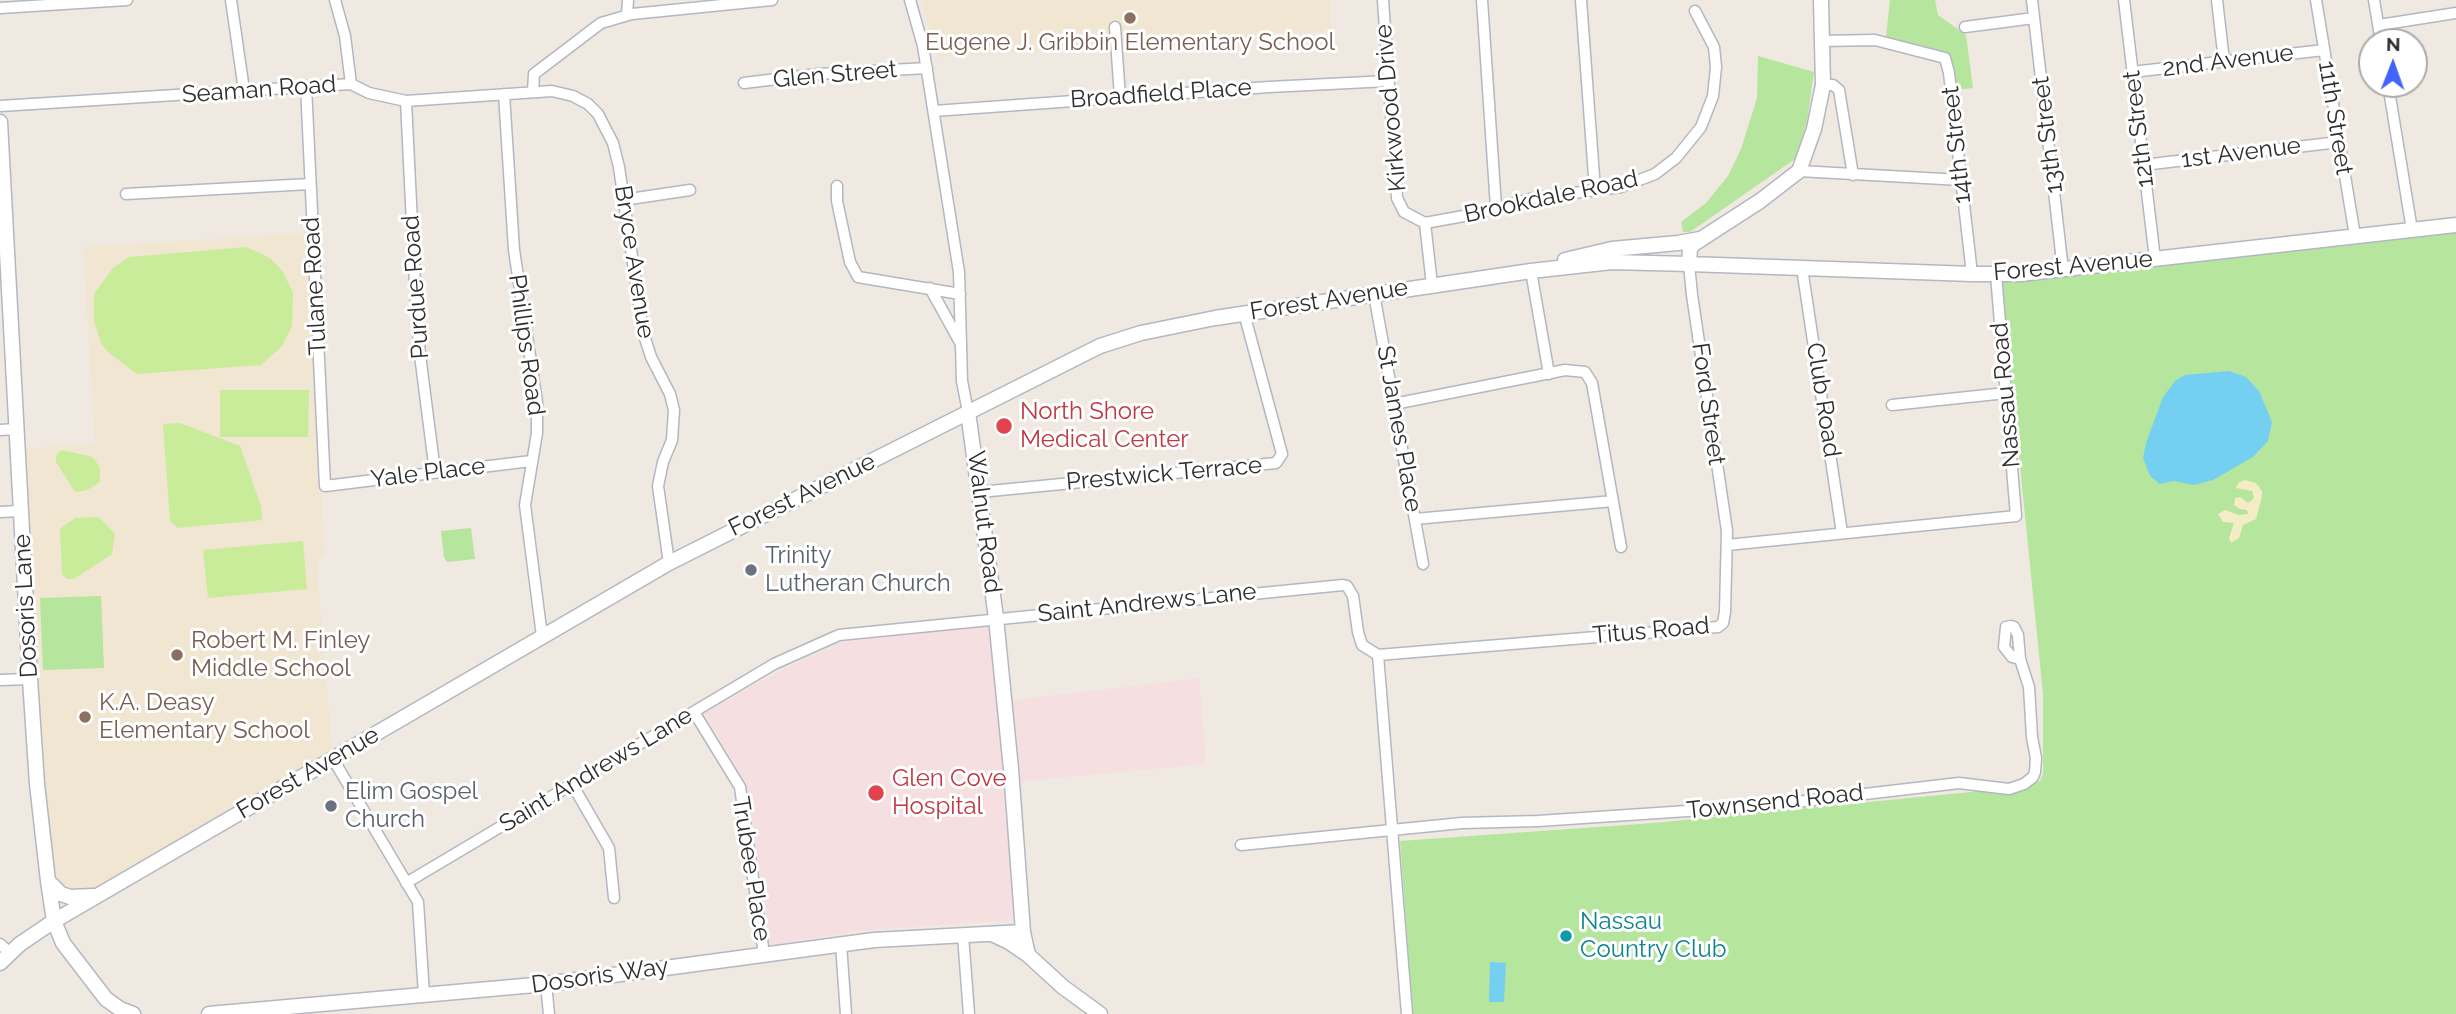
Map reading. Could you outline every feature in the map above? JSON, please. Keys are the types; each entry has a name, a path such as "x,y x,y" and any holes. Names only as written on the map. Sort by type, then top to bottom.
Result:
{"main road":[{"path":"1689,264 1690,248 1799,171 1814,130 1823,85 1821,0"},
{"name":"Dosoris Lane","path":"0,122 3,256 37,784 54,921"},
{"name":"Forest Avenue","path":"3,953 669,563 1100,346 1156,329 1432,285 1612,262 1996,275 2063,270 2456,225"},
{"path":"1531,271 1612,249 1702,239"},
{"name":"Walnut Road","path":"968,412 996,618 1023,932 1028,955"},
{"path":"48,881 61,894 70,897 98,896"},
{"path":"54,921 63,943 106,999 120,1009 134,1014"},
{"name":"Dosoris Way","path":"209,1014 546,984 841,944 1023,932"},
{"path":"991,934 1028,955 1063,987 1100,1014"}],"street":[{"path":"0,8 127,0"},
{"path":"230,0 244,90"},
{"path":"335,0 345,36 351,84"},
{"path":"627,15 628,0"},
{"path":"533,92 532,80 539,68 601,23 627,15 772,0"},
{"name":"Walnut Road","path":"910,0 919,27 927,68 960,294 962,381 968,412"},
{"name":"Kirkwood Drive","path":"1382,0 1397,198 1404,212 1425,223 1432,285"},
{"path":"1482,0 1496,207"},
{"path":"1581,0 1595,190"},
{"name":"13th Street","path":"2032,0 2063,270"},
{"name":"12th Street","path":"2124,0 2155,259"},
{"path":"2217,0 2224,61"},
{"name":"11th Street","path":"2316,0 2355,236"},
{"path":"2374,0 2379,28"},
{"name":"Brookdale Road","path":"1425,223 1475,214 1534,198 1621,187 1655,174 1676,158 1701,127 1713,96 1716,67 1714,47 1695,11"},
{"path":"2379,25 2456,13"},
{"path":"1965,27 2035,18"},
{"path":"1115,27 1120,97"},
{"name":"14th Street","path":"1822,41 1875,40 1945,58 1950,73 1972,274"},
{"name":"2nd Avenue","path":"2132,72 2324,50"},
{"name":"Glen Street","path":"744,83 818,74 927,68"},
{"name":"Broadfield Place","path":"934,111 1388,81"},
{"name":"Seaman Road","path":"0,106 351,84 369,93 406,101 533,92"},
{"path":"1823,85 1833,85 1839,90 1853,175"},
{"name":"Tulane Road","path":"306,86 325,486"},
{"name":"Bryce Avenue","path":"533,92 552,91 573,96 588,104 598,114 613,143 643,332 648,349 670,394 674,410 672,440 659,480 659,499 669,563"},
{"name":"Phillips Road","path":"504,94 514,250 537,402 537,433 526,505 542,636"},
{"path":"2390,98 2412,230"},
{"name":"Purdue Road","path":"406,101 418,330 435,472"},
{"name":"1st Avenue","path":"2143,165 2339,142"},
{"path":"1799,171 1961,180"},
{"path":"126,194 310,184"},
{"path":"837,186 837,201 850,262 858,277 960,294"},
{"path":"623,200 690,190"},
{"name":"Ford Street","path":"1689,264 1727,545"},
{"name":"Club Road","path":"1802,268 1842,533"},
{"path":"1531,271 1549,374"},
{"name":"Nassau Road","path":"1842,533 2016,516 1996,275"},
{"path":"930,288 961,345"},
{"name":"St James Place","path":"1374,294 1423,564"},
{"name":"Prestwick Terrace","path":"980,492 1276,463 1282,454 1244,313"},
{"path":"1394,404 1583,370 1590,378 1621,547"},
{"path":"1892,405 2006,393"},
{"path":"0,430 16,429"},
{"name":"Yale Place","path":"325,486 531,461"},
{"path":"1415,519 1613,500"},
{"path":"0,512 20,511"},
{"path":"1727,545 1842,533"},
{"name":"Titus Road","path":"1378,655 1718,626 1723,623 1725,612 1727,545"},
{"name":"Saint Andrews Lane","path":"406,883 774,664 839,635 1343,585 1347,586 1353,596 1362,645 1378,655"},
{"path":"1378,655 1407,1014"},
{"name":"Townsend Road","path":"1393,830 1462,823 1538,821 1762,806 1959,783 2009,789 2024,784 2035,772 2029,687 2020,659"},
{"path":"0,680 30,679"},
{"name":"Trubee Place","path":"694,712 740,787 764,954"},
{"path":"333,759 419,905 424,995"},
{"path":"572,784 609,848 614,898"},
{"path":"1241,845 1393,830"},
{"path":"963,936 968,1014"},
{"path":"841,944 846,1014"},
{"path":"546,984 549,1014"}],"shaded area":[{"name":"Eugene J. Gribbin Elementary School","path":"922,0 1330,0 1331,31 938,57"},
{"name":"Robert M. Finley Middle School","path":"307,233 325,554 317,567 333,759 54,921 17,449 95,444 83,247"},
{"name":"Glen Cove Hospital","path":"992,625 1000,702 1199,678 1206,764 1004,783 1015,920 856,931 771,945 745,781 704,713 782,670 842,642"}],"green space":[{"path":"1890,0 1935,0 1938,15 1966,35 1973,88 1956,90 1948,54 1886,37"},
{"path":"1758,56 1814,72 1807,122 1795,159 1690,232 1683,232 1681,222 1706,203 1728,176 1741,149 1757,98"},
{"name":"Nassau Country Club","path":"2456,231 2456,1014 1413,1014 1400,841 1654,823 1991,790 2016,790 2040,781 2043,774 2043,694 2001,277"},
{"path":"246,247 270,258 283,272 293,293 292,326 282,346 261,365 137,374 108,352 101,343 94,321 94,294 113,268 129,257"},
{"path":"220,390 309,390 308,437 220,437"},
{"path":"180,423 240,446 261,506 262,520 178,528 170,521 163,424"},
{"path":"61,450 93,457 100,468 100,482 87,490 75,492 56,462 56,456"},
{"path":"99,517 115,534 112,554 74,579 67,579 62,574 60,529 75,518"},
{"path":"471,528 475,559 447,562 441,531"},
{"path":"303,541 307,589 208,598 203,550"},
{"path":"101,596 104,668 43,670 40,598"}],"sand":[{"path":"2245,480 2256,483 2262,496 2256,519 2243,525 2239,538 2231,543 2229,538 2234,523 2223,522 2218,514 2225,510 2239,515 2248,514 2247,510 2234,505 2235,498 2240,497 2248,503 2254,498 2252,491 2236,488 2238,483"}],"water":[{"path":"2229,371 2246,377 2259,391 2272,422 2268,441 2253,457 2213,480 2194,485 2174,481 2160,484 2150,476 2143,458 2163,397 2176,380 2185,375"},
{"path":"1490,962 1506,963 1504,1002 1489,1002"}],"place":[{"name":"Eugene J. Gribbin Elementary School","path":"1130,18"},
{"name":"North Shore Medical Center","path":"1004,426"},
{"name":"Trinity Lutheran Church","path":"751,570"},
{"name":"Robert M. Finley Middle School","path":"177,655"},
{"name":"K.A. Deasy Elementary School","path":"85,717"},
{"name":"Glen Cove Hospital","path":"876,793"},
{"name":"Elim Gospel Church","path":"331,806"},
{"name":"Nassau Country Club","path":"1566,936"}]}
